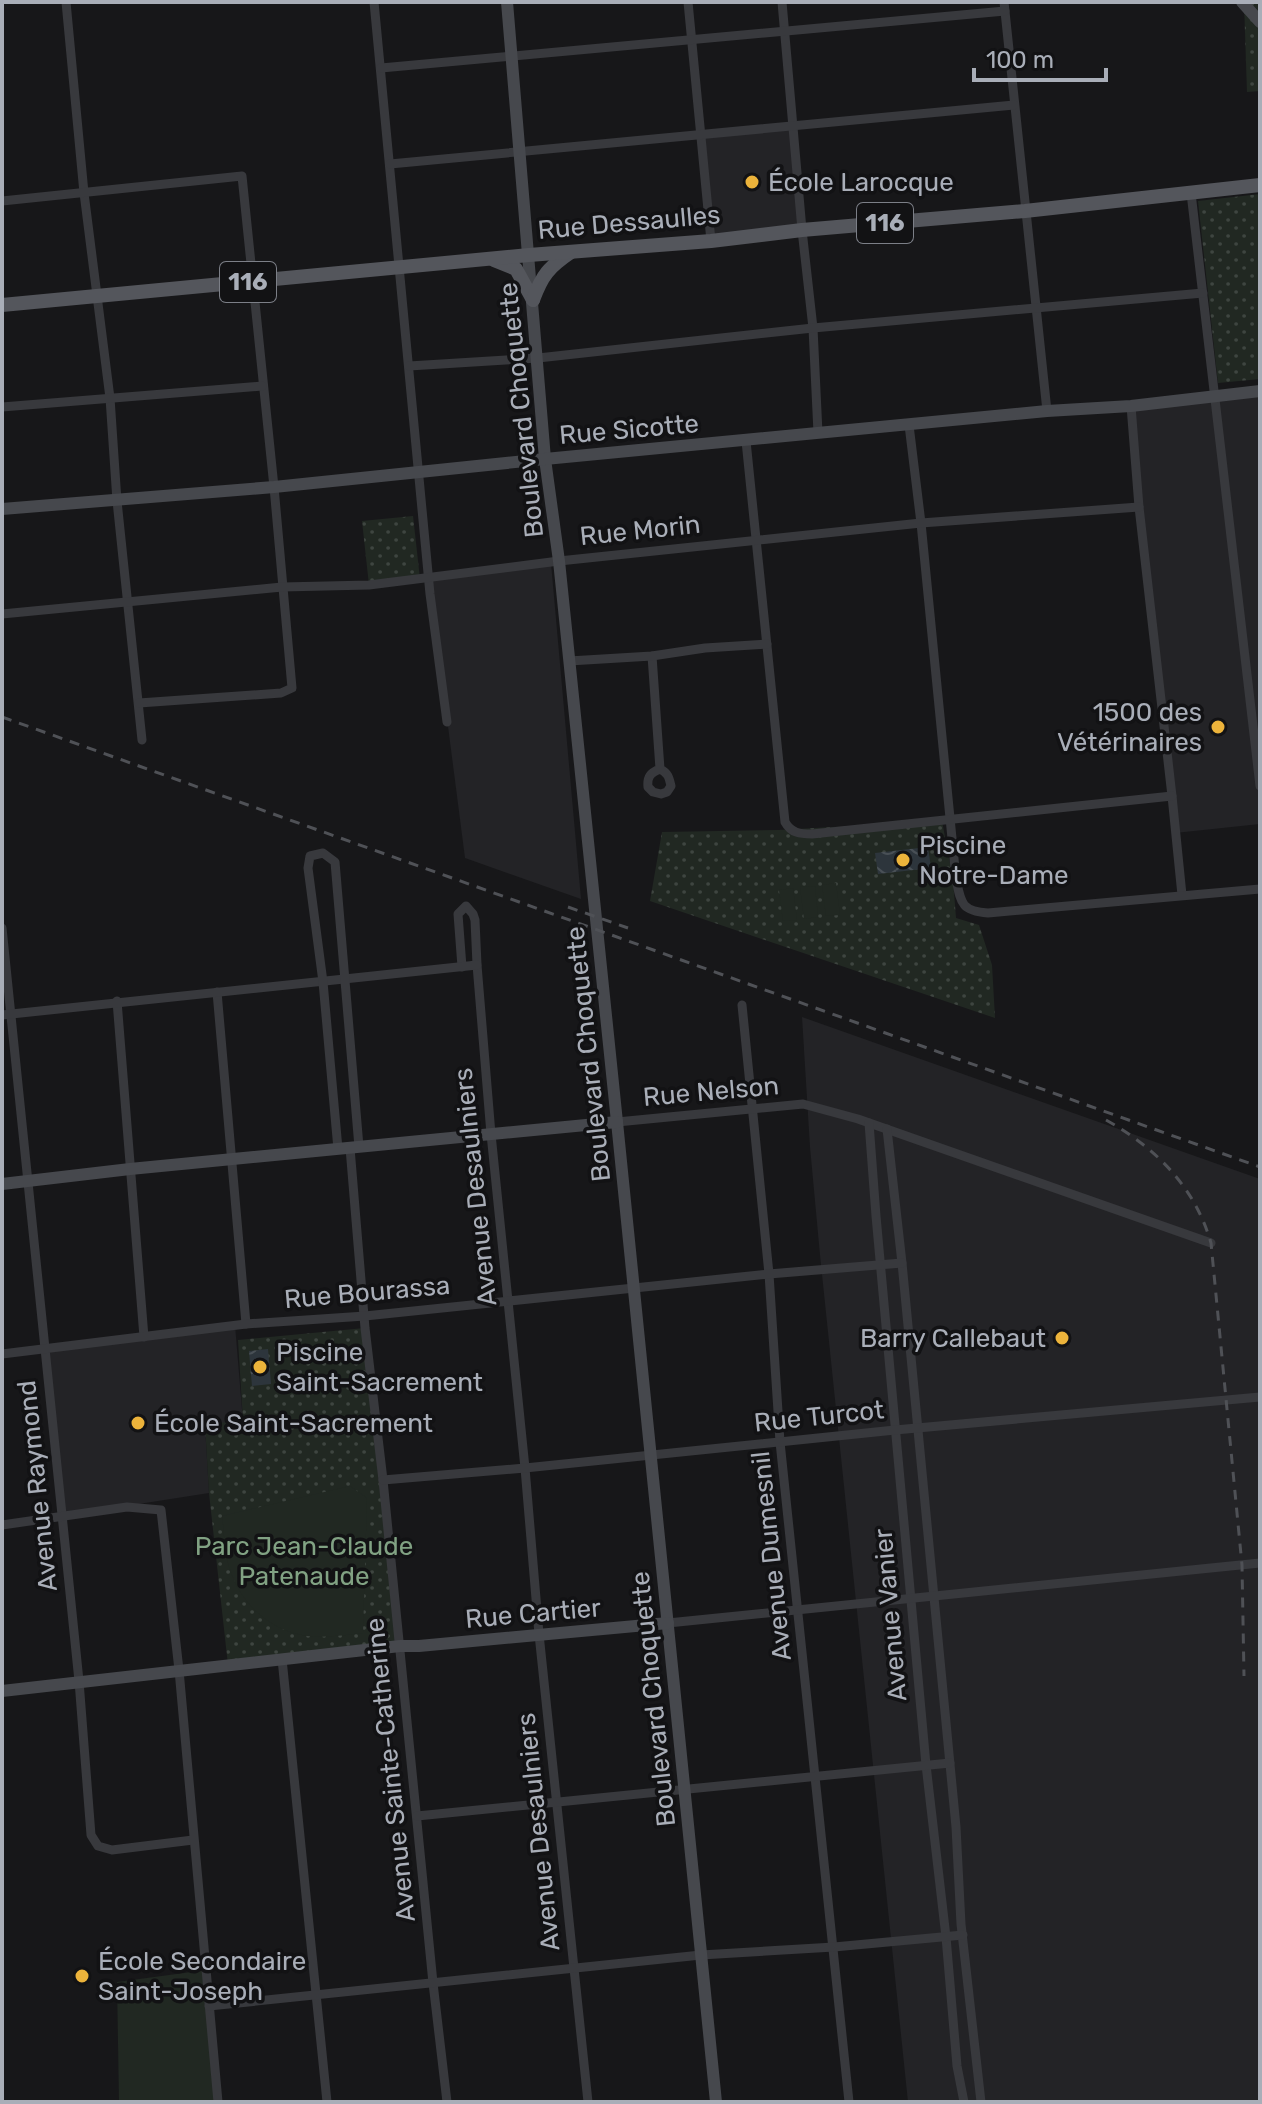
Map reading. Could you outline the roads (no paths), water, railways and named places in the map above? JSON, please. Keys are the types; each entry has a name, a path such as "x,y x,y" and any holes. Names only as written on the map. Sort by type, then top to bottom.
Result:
{"main road":[{"name":"Rue Dessaulles","path":"2,305 529,255 711,241 1260,185"},
{"path":"533,300 550,267 571,252"},
{"path":"488,259 516,269 533,300"}],"street":[{"path":"66,2 84,193 110,398 117,501 142,740"},
{"path":"374,2 429,579 447,722"},
{"name":"Boulevard Choquette","path":"507,2 545,459 559,561 716,2102"},
{"path":"688,2 711,241"},
{"path":"782,2 813,328 818,433"},
{"path":"1242,2 1260,22"},
{"path":"381,68 785,31 1004,6 1047,411"},
{"path":"390,164 1014,105"},
{"path":"2,201 242,176 292,688 281,693 139,703"},
{"path":"1191,193 1260,786"},
{"path":"409,366 538,358 813,328 1203,293"},
{"path":"2,407 262,386"},
{"name":"Rue Sicotte","path":"2,509 274,487 1047,411 1131,406 1260,391"},
{"path":"1131,406 1139,507 1182,895"},
{"path":"909,425 961,904 972,912 988,913 1260,889"},
{"path":"746,441 785,822 797,833 950,821 1172,796"},
{"name":"Rue Morin","path":"2,614 282,587 369,585 559,561 921,523 1139,507"},
{"path":"569,661 767,644"},
{"path":"652,656 660,769"},
{"name":"Avenue Sainte-Catherine","path":"349,1148 345,978 335,862 323,853 310,856 308,868 349,1148 447,2102"},
{"name":"Avenue Desaulniers","path":"462,967 458,914 466,906 475,920 491,1134 588,2102"},
{"name":"Avenue Raymond","path":"2,928 6,1014 28,1180 79,1681 91,1835 98,1846 112,1850 193,1840"},
{"path":"6,1014 477,965"},
{"path":"217,992 246,1324"},
{"path":"117,1001 144,1337"},
{"name":"Avenue Dumesnil","path":"742,1005 769,1274 780,1442 849,2102"},
{"name":"Rue Nelson","path":"2,1184 803,1104 887,1129 1211,1243"},
{"name":"Avenue Vanier","path":"869,1123 926,1765 957,2066 964,2102"},
{"name":"Avenue Vanier","path":"887,1129 981,2102"},
{"path":"876,1216 897,1215"},
{"name":"Rue Bourassa","path":"2,1354 246,1324 365,1316 902,1263"},
{"name":"Rue Turcot","path":"383,1480 1260,1397"},
{"path":"2,1525 127,1507 161,1510 179,1670 218,2102"},
{"name":"Rue Cartier","path":"2,1691 400,1646 668,1623 1260,1563"},
{"path":"282,1659 327,2102"},
{"path":"417,1816 950,1763"},
{"path":"934,1830 956,1827"},
{"path":"209,2006 701,1955 963,1935"},
{"path":"952,2007 970,2008"}],"water":[{"name":"Piscine Notre-Dame","path":"928,847 931,868 878,874 875,853"},
{"name":"Piscine Saint-Sacrement","path":"268,1349 271,1384 252,1386 249,1351"}],"railway":[{"path":"2,717 1260,1167"},
{"path":"568,907 628,928"},
{"path":"1106,1120 1141,1143 1171,1171 1195,1204 1211,1243 1242,1565 1244,1676"}],"place":[{"name":"École Larocque","path":"752,182"},
{"name":"1500 des Vétérinaires","path":"1218,727"},
{"name":"Piscine Notre-Dame","path":"903,860"},
{"name":"Barry Callebaut","path":"1062,1338"},
{"name":"Piscine Saint-Sacrement","path":"260,1367"},
{"name":"École Saint-Sacrement","path":"138,1423"},
{"name":"École Secondaire Saint-Joseph","path":"82,1976"}],"park label":[{"name":"Parc Jean-Claude Patenaude","path":"304,1561"}]}
